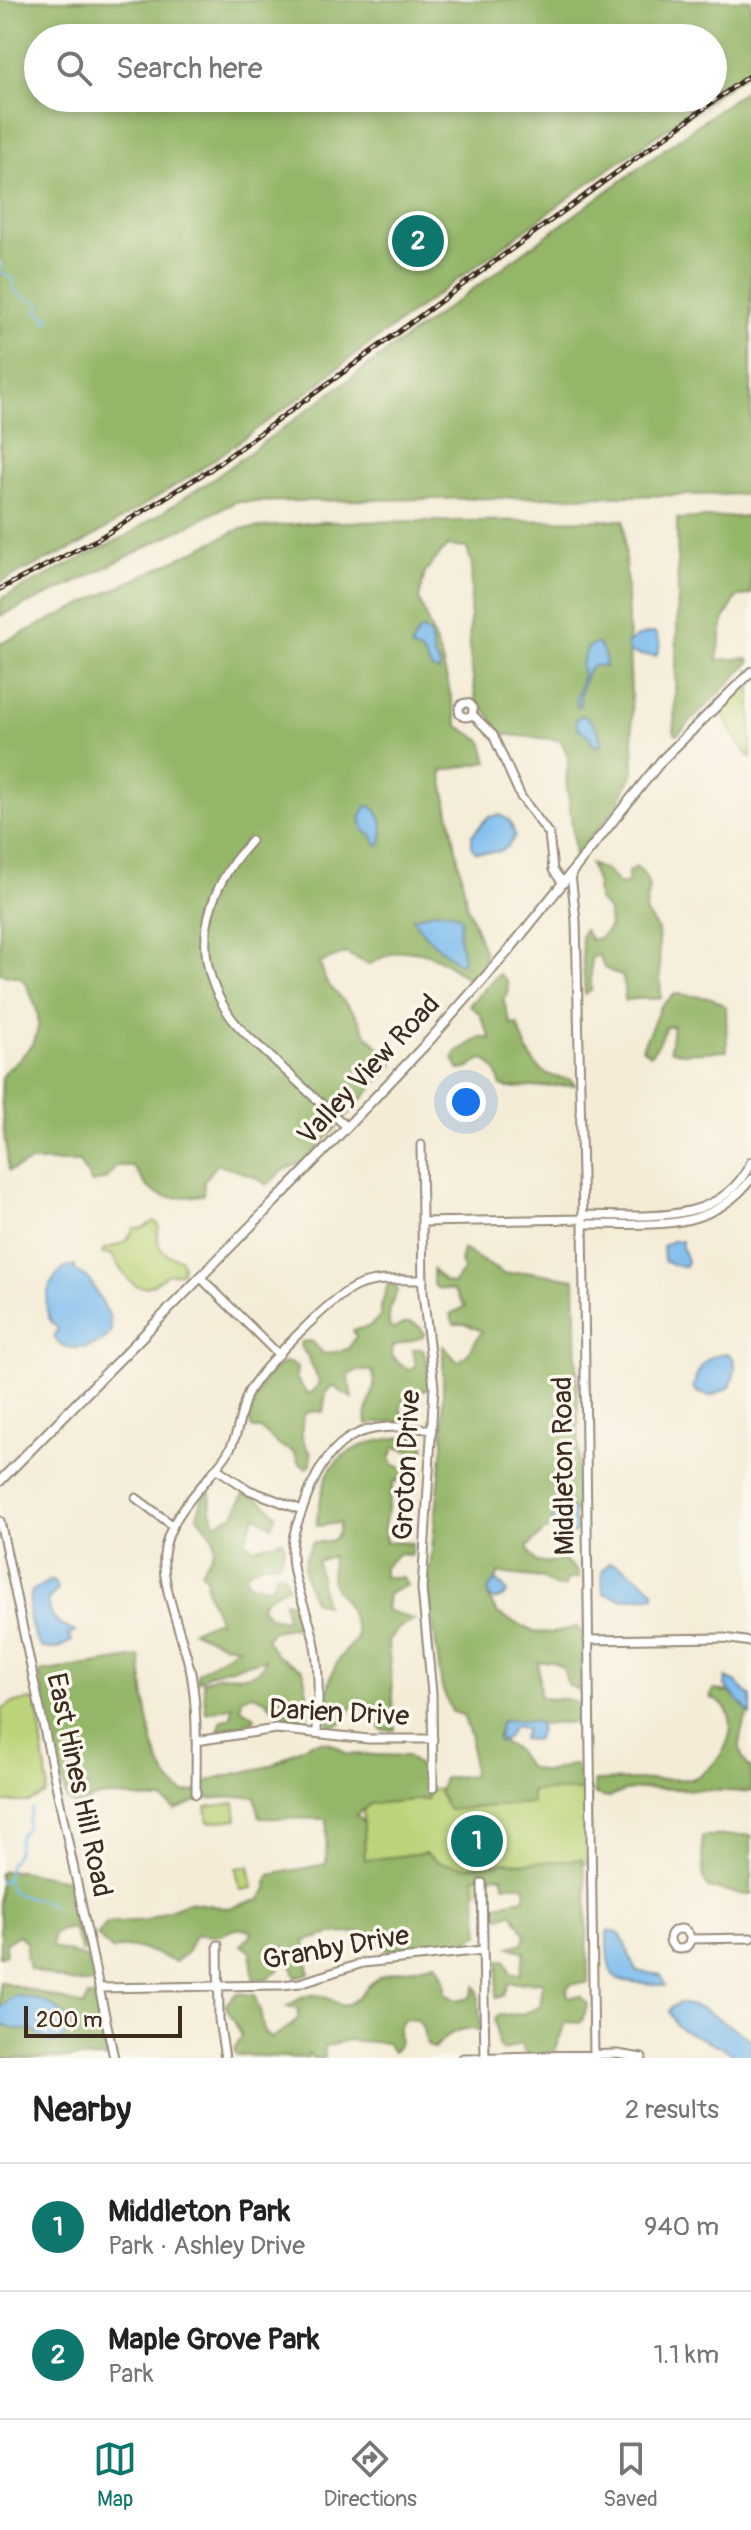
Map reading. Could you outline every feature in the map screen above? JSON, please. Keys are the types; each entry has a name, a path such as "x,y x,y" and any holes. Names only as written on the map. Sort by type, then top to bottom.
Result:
{"main road":[{"name":"Valley View Road","path":"0,1481 347,1127 460,1006 654,769 751,672"}],"street":[{"path":"473,715 493,735 519,793 549,834 553,870 563,883"},
{"path":"251,841 228,868 210,906 205,942 215,988 229,1015 245,1033 347,1127"},
{"name":"Middleton Road","path":"571,874 576,921 583,1220 594,2056"},
{"name":"Groton Drive","path":"421,1145 424,1313 434,1376 422,1589 432,1693 433,1788"},
{"path":"583,1220 669,1215 704,1208 741,1179 751,1162"},
{"path":"422,1222 583,1220 674,1223 698,1218 725,1206 751,1179"},
{"path":"200,1277 279,1355"},
{"path":"196,1794 191,1676 164,1572 165,1547 172,1525 233,1444 252,1386 329,1304 352,1288 376,1281 423,1280"},
{"path":"317,1732 318,1680 314,1642 292,1556 293,1540 302,1510 323,1463 349,1437 384,1427 432,1430"},
{"path":"216,1468 249,1490 302,1510"},
{"path":"136,1498 172,1525"},
{"name":"East Hines Hill Road","path":"0,1521 114,2058"},
{"path":"588,1640 724,1638 751,1642"},
{"name":"Darien Drive","path":"196,1741 267,1729 387,1740 433,1739"},
{"path":"482,1883 485,2058"},
{"path":"690,1939 751,1938"},
{"path":"218,1945 220,2031 225,2058"},
{"name":"Granby Drive","path":"100,1988 292,1984 363,1963 483,1950"},
{"path":"463,2058 617,2054 642,2058"}],"green space":[{"path":"0,0 751,0 751,70 727,86 727,24 24,24 24,112 691,112 586,185 194,474 81,544 0,582"},
{"path":"751,86 751,494 235,502 77,582 0,616 0,599 126,536 216,477 715,112 727,112 727,104"},
{"path":"751,516 751,594 737,597 724,619 717,660 748,658 750,662 677,735 674,733 677,519"},
{"path":"624,520 634,770 620,801 575,858 566,781 568,759 560,740 502,734 476,702 469,647 472,565 467,548 447,546 425,572 419,599 442,660 458,726 482,741 488,762 441,771 467,905 484,951 485,967 471,981 446,963 422,952 397,952 369,965 346,953 320,963 326,982 394,1064 307,1160 282,1171 267,1185 253,1176 217,1164 204,1181 203,1195 182,1197 168,1197 155,1192 132,1166 116,1166 106,1179 92,1183 79,1162 30,1162 9,1171 2,1113 2,1078 6,1070 28,1050 34,1040 38,1021 34,1001 22,978 0,973 0,644 240,529 321,522"},
{"path":"751,684 751,758 736,740 720,708"},
{"path":"590,864 607,871 620,885 628,883 628,872 636,867 646,877 649,887 645,912 658,930 661,998 625,1001 623,977 604,968 599,955 591,958 591,990 585,994 581,936 584,929 591,940 601,937 609,928 609,911 598,900"},
{"path":"499,974 507,981 508,994 503,999 511,1025 517,1024 534,1062 547,1074 570,1079 575,1085 507,1088 501,1086 493,1066 482,1059 459,1070 453,1059 457,1052 480,1037 491,1039 479,1013 469,1005"},
{"path":"675,994 712,998 726,1007 727,1051 683,1053 670,1050 673,1026 666,1027 650,1055 642,1048 661,1006"},
{"path":"154,1221 159,1225 161,1248 168,1255 181,1259 183,1266 181,1273 166,1274 148,1287 141,1287 128,1279 111,1254 102,1254 104,1249 126,1241 134,1228 143,1228"},
{"path":"463,1249 504,1274 531,1272 575,1279 580,1511 570,1507 559,1511 552,1522 554,1526 527,1548 536,1562 563,1559 578,1572 579,1578 568,1579 565,1587 554,1586 542,1578 499,1573 488,1595 497,1614 534,1632 552,1633 577,1627 583,1633 579,1690 568,1685 563,1668 552,1662 538,1662 540,1697 577,1703 584,1707 584,1721 539,1725 530,1721 502,1721 497,1739 516,1750 528,1767 546,1772 575,1764 585,1791 532,1791 532,1803 449,1810 439,1793 444,1778 473,1775 471,1738 463,1715 452,1712 442,1688 428,1588 443,1445 443,1346 458,1362 467,1355 482,1331 466,1324 454,1324 450,1314 465,1307 453,1290 437,1288 433,1284 433,1270 444,1281 453,1284 464,1269 460,1262"},
{"path":"388,1284 398,1290 390,1309 390,1328 410,1323 417,1325 424,1333 423,1337 393,1346 392,1356 408,1370 416,1366 413,1349 423,1349 431,1388 405,1396 400,1410 405,1421 367,1424 374,1385 372,1371 360,1370 348,1375 352,1398 332,1386 326,1393 323,1412 304,1414 302,1435 311,1453 311,1465 306,1468 298,1462 294,1452 280,1446 261,1429 253,1429 249,1421 252,1402 271,1373 286,1362 297,1366 296,1378 307,1394 313,1392 319,1382 300,1346 301,1342 311,1341 324,1354 348,1349 356,1337 353,1330 368,1327 381,1316"},
{"path":"415,1436 425,1438 424,1450 409,1451 395,1447 390,1458 393,1465 420,1472 394,1482 384,1526 386,1542 412,1543 411,1555 398,1554 384,1567 384,1577 403,1577 407,1585 388,1594 386,1610 414,1620 399,1628 388,1640 395,1730 382,1730 368,1711 355,1703 341,1723 329,1727 327,1702 330,1679 340,1658 357,1639 346,1602 331,1579 332,1556 317,1561 325,1605 313,1601 305,1577 305,1558 313,1542 332,1540 338,1534 339,1523 318,1526 316,1523 324,1485 335,1464 354,1449 378,1441"},
{"path":"204,1492 210,1492 215,1524 234,1515 244,1494 262,1501 276,1514 272,1526 255,1516 245,1540 253,1548 282,1540 285,1547 278,1563 260,1565 245,1575 249,1584 271,1587 277,1572 284,1575 288,1586 265,1599 261,1607 269,1617 286,1620 284,1601 293,1603 300,1615 296,1627 272,1631 266,1638 276,1655 303,1670 310,1710 302,1723 278,1714 265,1700 252,1694 242,1698 241,1708 255,1717 253,1722 218,1731 222,1720 231,1718 233,1706 206,1713 203,1681 217,1676 252,1674 258,1671 265,1659 209,1674 197,1682 198,1673 239,1646 222,1644 192,1631 219,1621 209,1595 207,1579 201,1572 215,1544 197,1517"},
{"path":"140,1657 150,1731 156,1751 172,1783 184,1793 203,1790 204,1783 266,1767 305,1746 325,1742 346,1754 407,1756 421,1768 426,1785 431,1787 427,1799 370,1804 357,1815 364,1822 365,1860 425,1853 438,1862 467,1867 582,1859 586,1883 588,1983 571,1984 567,1988 568,1997 580,1996 588,2004 581,2023 566,2022 554,2051 534,2056 523,2051 521,2044 503,2051 498,2046 495,2019 500,2015 522,2014 540,2007 543,1982 509,1983 503,1996 496,1998 499,1960 505,1960 511,1974 520,1974 525,1952 510,1947 523,1943 526,1935 512,1913 500,1917 495,1915 493,1906 524,1898 524,1885 504,1885 503,1877 497,1875 474,1877 480,1934 465,1942 386,1950 369,1932 331,1934 305,1941 309,1973 296,1978 286,1948 268,1947 280,1968 268,1979 253,1979 251,1951 241,1945 250,1937 252,1930 234,1929 214,1936 195,1935 187,1953 175,1962 136,1948 112,1950 97,1936 106,1923 146,1920 188,1902 229,1908 260,1899 267,1889 270,1875 326,1864 327,1819 260,1818 255,1796 202,1799 175,1810 164,1800 120,1796 99,1797 79,1806 67,1801 39,1672"},
{"path":"714,1690 731,1692 749,1712 740,1749 751,1769 751,1792 647,1788 625,1791 608,1798 595,1795 594,1781 692,1779 704,1772 723,1752 731,1727 729,1715 722,1705 710,1697"},
{"path":"35,1701 37,1708 48,1786 45,1794 30,1802 0,1802 2,1710 12,1703"},
{"path":"590,1788 590,1863 483,1867 483,1890 365,1898 363,1790"},
{"path":"235,1803 237,1819 208,1822 206,1807"},
{"path":"751,1835 751,1895 709,1889 703,1878 702,1836"},
{"path":"249,1866 253,1888 240,1890 236,1868"},
{"path":"21,1871 73,1881 88,1950 82,1952 73,1928 53,1935 52,1947 87,1958 94,1977 93,1984 68,1981 30,1969 26,1942 19,1935 6,1943 6,1954 0,1957 0,1873"},
{"path":"437,1963 444,1979 445,1994 456,2000 471,1997 475,1986 478,1990 481,2032 462,2029 434,2049 427,2045 422,2026 417,2020 405,2019 398,2031 399,2044 393,2052 387,2043 348,2040 325,2046 325,2058 313,2058 308,2053 307,2058 236,2055 234,2049 242,2036 225,2005 237,1993 254,1995 264,2033 271,2038 298,2018 298,2009 287,2007 302,1998 320,1996 343,2006 379,1977"},
{"path":"0,1981 84,2006 88,1996 96,1997 109,2058 0,2058"}],"water":[{"path":"423,630 430,635 434,657 440,665 439,672 432,669 421,652 411,646 418,632"},
{"path":"655,633 659,642 656,656 629,652 627,644 636,637"},
{"path":"595,644 603,652 605,667 591,667 584,679 580,705 577,707 576,698 583,674 581,664 588,647"},
{"path":"581,715 596,727 601,745 598,747 577,727 576,720"},
{"path":"366,806 373,807 381,820 380,845 364,831 361,816"},
{"path":"500,815 510,821 515,835 512,841 500,851 476,852 472,848 472,835 488,817"},
{"path":"436,911 452,912 461,918 459,936 463,961 458,963 439,948 413,918"},
{"path":"672,1241 682,1241 687,1261 685,1266 664,1261 663,1246"},
{"path":"69,1266 74,1266 76,1271 89,1279 109,1315 111,1331 92,1346 66,1347 54,1337 58,1328 48,1314 47,1295 55,1277"},
{"path":"726,1353 735,1363 730,1387 711,1396 698,1393 693,1387 700,1368 713,1356"},
{"path":"566,1507 574,1511 574,1523 578,1527 570,1535 560,1531 552,1522 555,1514"},
{"path":"609,1563 633,1574 654,1590 654,1596 621,1599 603,1593 602,1571"},
{"path":"496,1579 507,1592 494,1600 488,1595"},
{"path":"51,1580 55,1581 58,1590 48,1599 53,1617 75,1632 69,1635 72,1641 56,1649 42,1648 38,1643 29,1613 32,1591"},
{"path":"726,1678 737,1683 751,1697 751,1715 725,1686"},
{"path":"505,1720 538,1722 537,1740 522,1739 526,1730 517,1726 513,1727 506,1739 498,1742 500,1724"},
{"path":"609,1930 621,1935 636,1971 661,1975 665,1986 626,1981 613,1974 607,1951"},
{"path":"15,1995 46,2003 58,2010 71,2023 64,2037 50,2044 33,2031 0,2024 0,2008"},
{"path":"679,2003 701,2008 751,2039 751,2058 739,2058 682,2030 669,2012"}],"waterway":[{"path":"0,261 0,268"},
{"path":"0,271 13,279 14,291 39,302 41,308 38,312 49,318 44,322"},
{"path":"0,1882 7,1879 9,1865 17,1853 20,1835 26,1829 32,1808"},
{"path":"7,1879 10,1889 16,1894 53,1906"}],"railway":[{"path":"727,92 751,74"},
{"path":"0,589 98,539 211,469 699,112"}],"place":[{"name":"Maple Grove Park","path":"418,241"},
{"name":"Middleton Park","path":"477,1841"}]}
